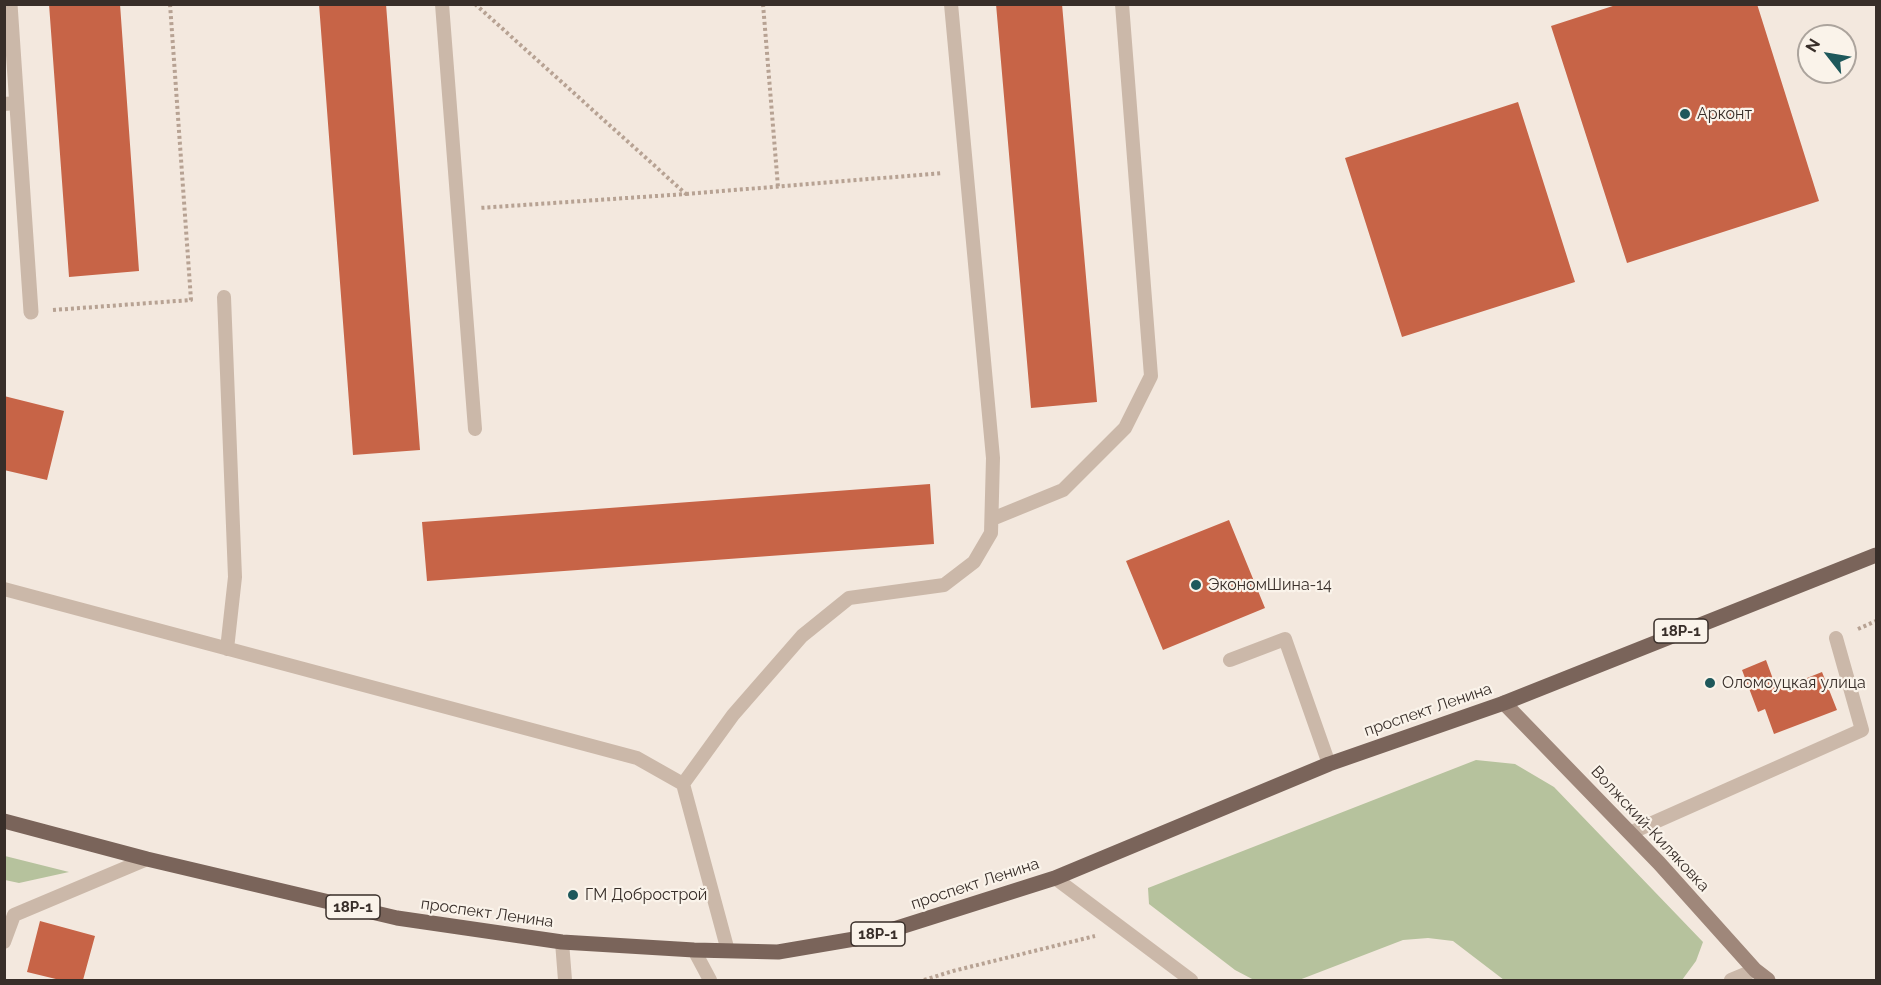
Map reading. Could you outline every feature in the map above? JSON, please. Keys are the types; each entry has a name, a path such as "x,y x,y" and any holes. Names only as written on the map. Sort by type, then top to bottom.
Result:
{"main road":[{"name":"проспект Ленина","path":"4,821 147,859 397,918 562,942 694,951 778,952 872,936 1055,878 1329,764 1504,703 1876,555"}],"street":[{"path":"8,8 11,104 31,312"},
{"name":"Волжский-Киляковка","path":"1504,703 1630,833 1767,981"}],"lane":[{"path":"442,4 475,429"},
{"path":"682,784 733,715 802,636 849,598 944,585 974,562 991,533 993,458 951,4"},
{"path":"992,519 1063,490 1125,428 1151,376 1122,4"},
{"path":"224,297 235,577 227,649"},
{"path":"4,589 637,758 682,784 728,951"},
{"path":"1630,833 1862,729 1836,638"},
{"path":"1230,660 1285,639 1329,764"},
{"path":"4,942 14,915 147,859"},
{"path":"1055,878 1191,981"},
{"path":"562,942 565,981"},
{"path":"694,951 710,981"},
{"path":"1731,981 1755,970"}],"path":[{"path":"31,312 191,300 170,4"},
{"path":"475,4 686,194"},
{"path":"763,4 778,187"},
{"path":"458,210 966,171"},
{"path":"924,981 953,971 1122,929"}],"green space":[{"path":"1476,760 1515,764 1554,787 1703,942 1696,961 1682,980 1504,980 1453,941 1428,938 1403,940 1299,980 1254,980 1235,970 1149,904 1148,888"},
{"path":"4,856 69,872 19,883 5,880"}],"building":[{"path":"49,4 120,4 139,271 69,277"},
{"path":"319,4 386,4 420,450 353,455"},
{"path":"996,4 1062,4 1097,402 1031,408"},
{"name":"Арконт","path":"1619,4 1757,4 1819,201 1627,263 1551,26"},
{"path":"1518,102 1575,282 1402,337 1345,158"},
{"path":"4,396 64,411 47,480 4,470"},
{"path":"930,484 934,544 427,581 422,522"},
{"name":"ЭкономШина-14","path":"1229,520 1265,608 1163,650 1126,561"},
{"path":"1766,660 1777,690 1822,672 1837,710 1774,734 1765,709 1758,712 1742,670"},
{"path":"40,921 95,936 83,980 60,980 27,972"}],"place":[{"name":"Арконт","path":"1685,114"},
{"name":"ЭкономШина-14","path":"1196,585"},
{"name":"Оломоуцкая улица","path":"1710,683"},
{"name":"ГМ Добрострой","path":"573,895"}]}
